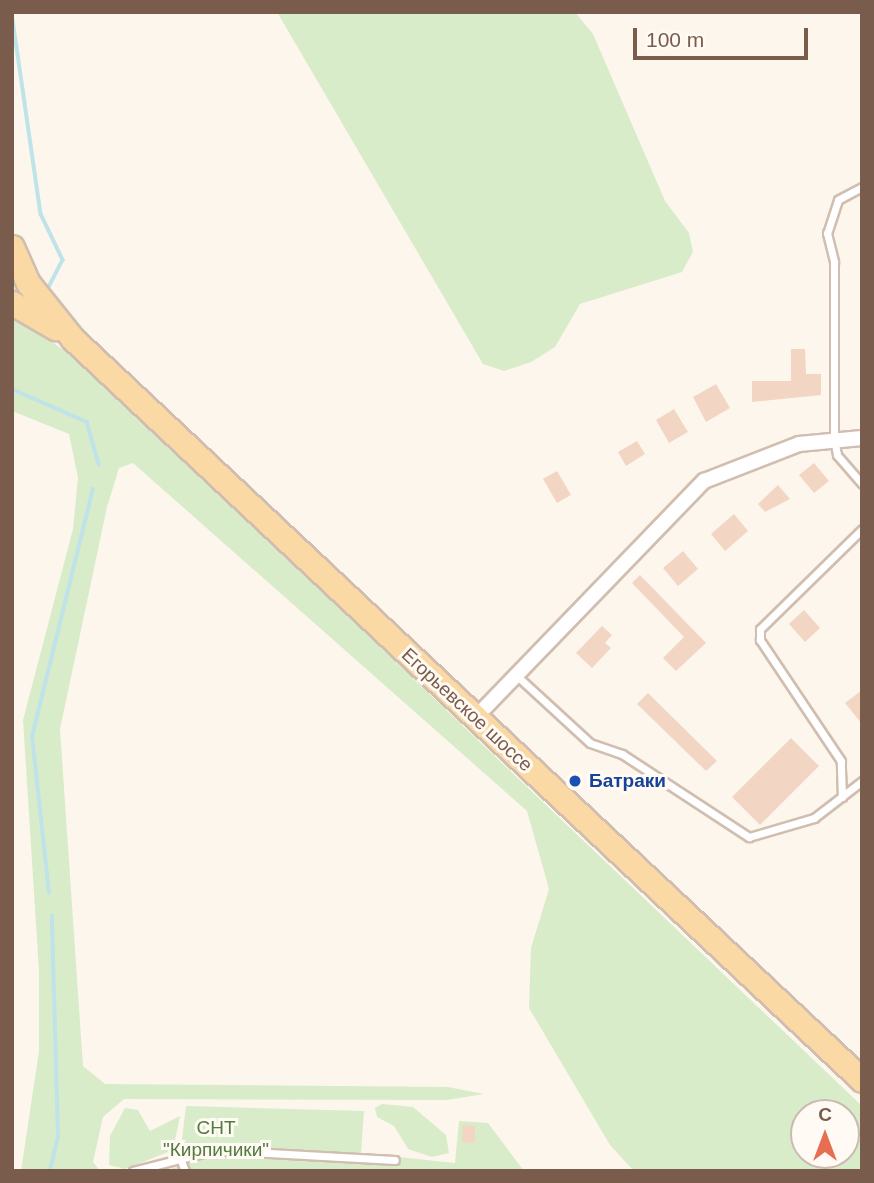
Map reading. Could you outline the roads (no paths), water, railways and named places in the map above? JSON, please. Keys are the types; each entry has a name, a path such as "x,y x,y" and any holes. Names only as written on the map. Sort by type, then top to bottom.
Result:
{"main road":[{"name":"Егорьевское шоссе","path":"12,247 28,283 73,339 862,1080"},
{"name":"Егорьевское шоссе","path":"12,303 73,339"}],"street":[{"path":"475,718 704,481 735,465 834,439 862,438"}],"lane":[{"path":"862,187 838,200 828,218 834,262 834,439 837,455 862,484"},
{"path":"842,797 841,761 760,640 760,629 862,529"},
{"path":"516,675 590,743 622,754 749,837 814,818 862,781"},
{"path":"133,1171 215,1150 395,1160"},
{"path":"180,1158 185,1171"}],"waterway":[{"path":"12,13 41,214 63,260 49,288"},
{"path":"12,389 87,422 99,464"},
{"path":"49,893 32,737 93,489"},
{"path":"50,1171 58,1137 52,916"}],"place":[{"name":"Батраки","path":"575,781"}],"park label":[{"name":"СНТ \"Кирпичики\"","path":"216,1139"}]}
